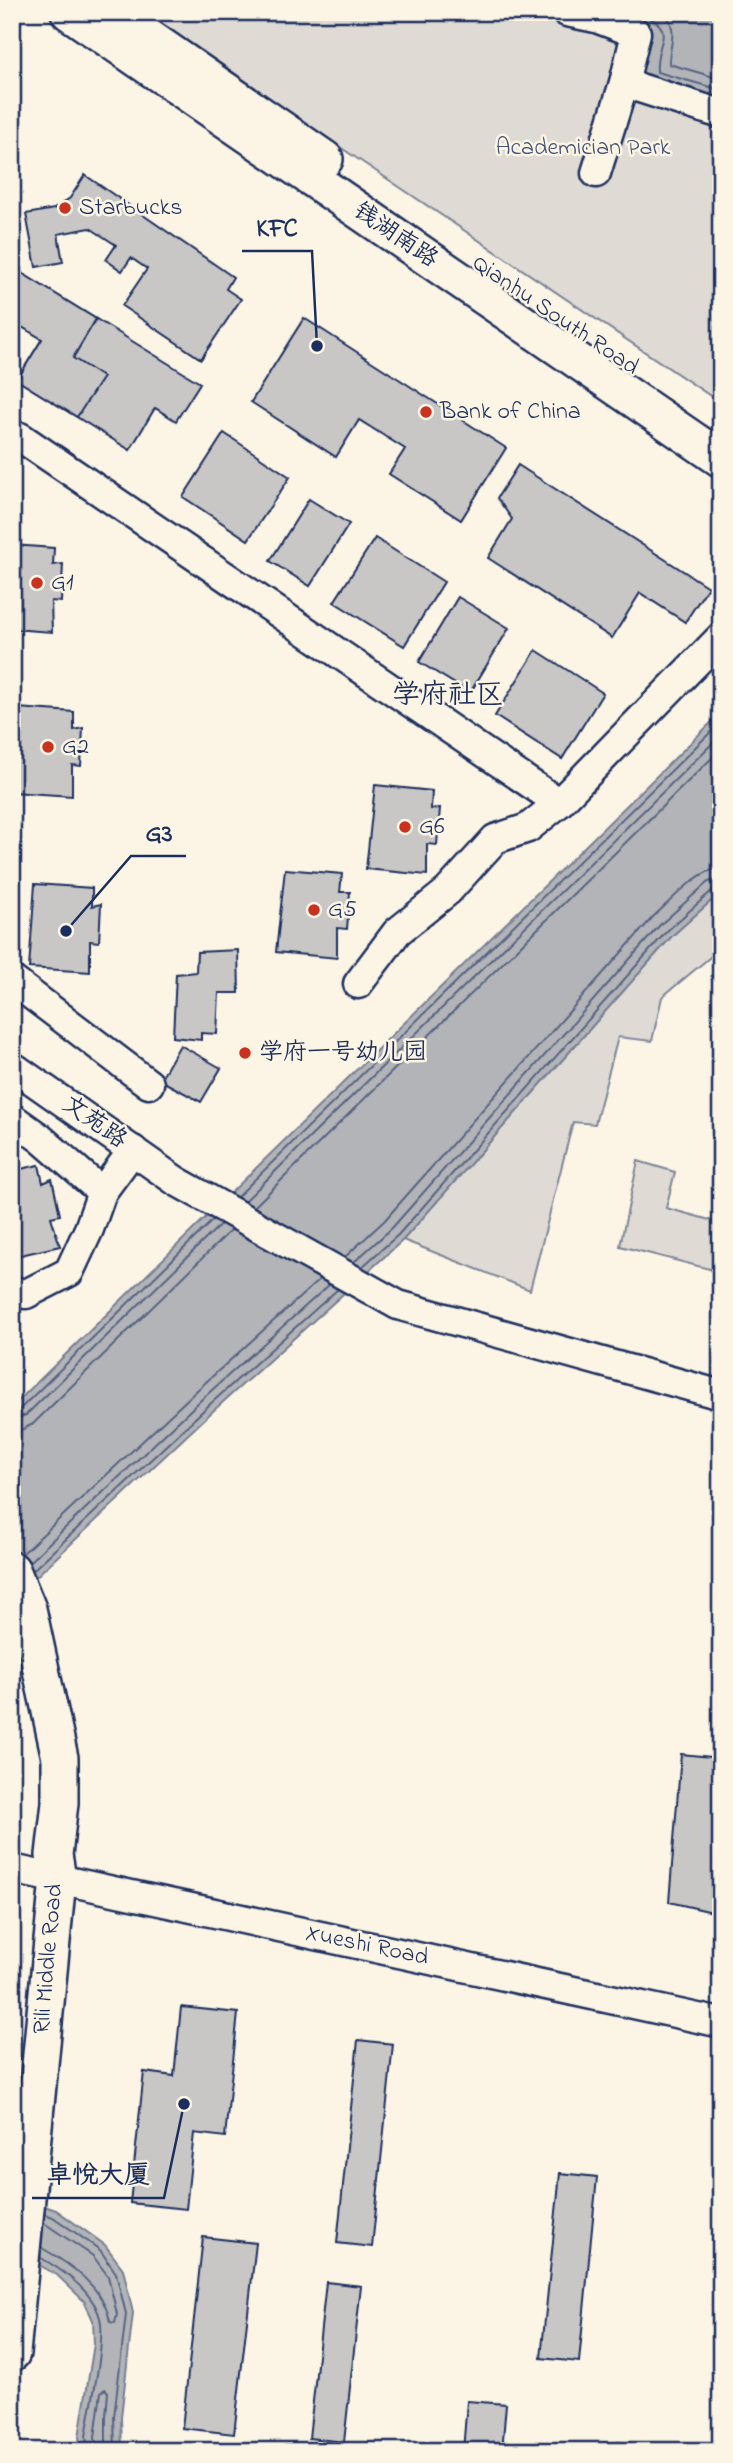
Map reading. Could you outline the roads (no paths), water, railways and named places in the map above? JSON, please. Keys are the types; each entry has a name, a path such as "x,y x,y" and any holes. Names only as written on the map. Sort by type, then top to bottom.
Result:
{"main road":[{"name":"钱湖南路","path":"69,12 721,459"},
{"name":"Qianhu South Road","path":"112,12 721,430"},
{"name":"Rili Middle Road","path":"12,1570 28,1609 60,1758 60,1803 41,1870 22,2158 18,2290 12,2353"},
{"path":"22,2158 13,2139 41,1870"}],"street":[{"path":"567,12 596,18 636,33 624,83 596,173"},
{"path":"624,83 721,114"},
{"path":"12,439 20,437 559,803"},
{"path":"358,984 397,932 447,891 495,839 528,828 559,803 721,637"},
{"path":"12,980 149,1084"},
{"name":"文苑路","path":"12,1066 176,1181 398,1305 721,1395"},
{"path":"12,1118 50,1146 102,1192"},
{"path":"12,1291 26,1294 69,1272 102,1192 132,1150"},
{"name":"Xueshi Road","path":"41,1870 721,2023"}],"water":[{"path":"593,12 721,13 721,107 637,83 647,33"},
{"path":"721,713 721,892 672,936 403,1240 213,1411 12,1599 12,1407"},
{"path":"12,2195 56,2210 105,2245 123,2269 133,2313 121,2417 122,2451 81,2451 79,2437 94,2344 93,2320 84,2301 57,2275 12,2250"}],"place":[{"name":"Starbucks","path":"65,208"},
{"name":"KFC","path":"317,346"},
{"name":"Bank of China","path":"426,412"},
{"name":"G1","path":"37,583"},
{"name":"G2","path":"48,747"},
{"name":"G6","path":"405,827"},
{"name":"G5","path":"314,910"},
{"name":"G3","path":"66,931"},
{"name":"学府一号幼儿园","path":"245,1053"},
{"name":"卓悦大厦","path":"184,2104"}],"district":[{"name":"学府社区","path":"448,696"}],"park label":[{"name":"Academician Park","path":"583,148"}]}
